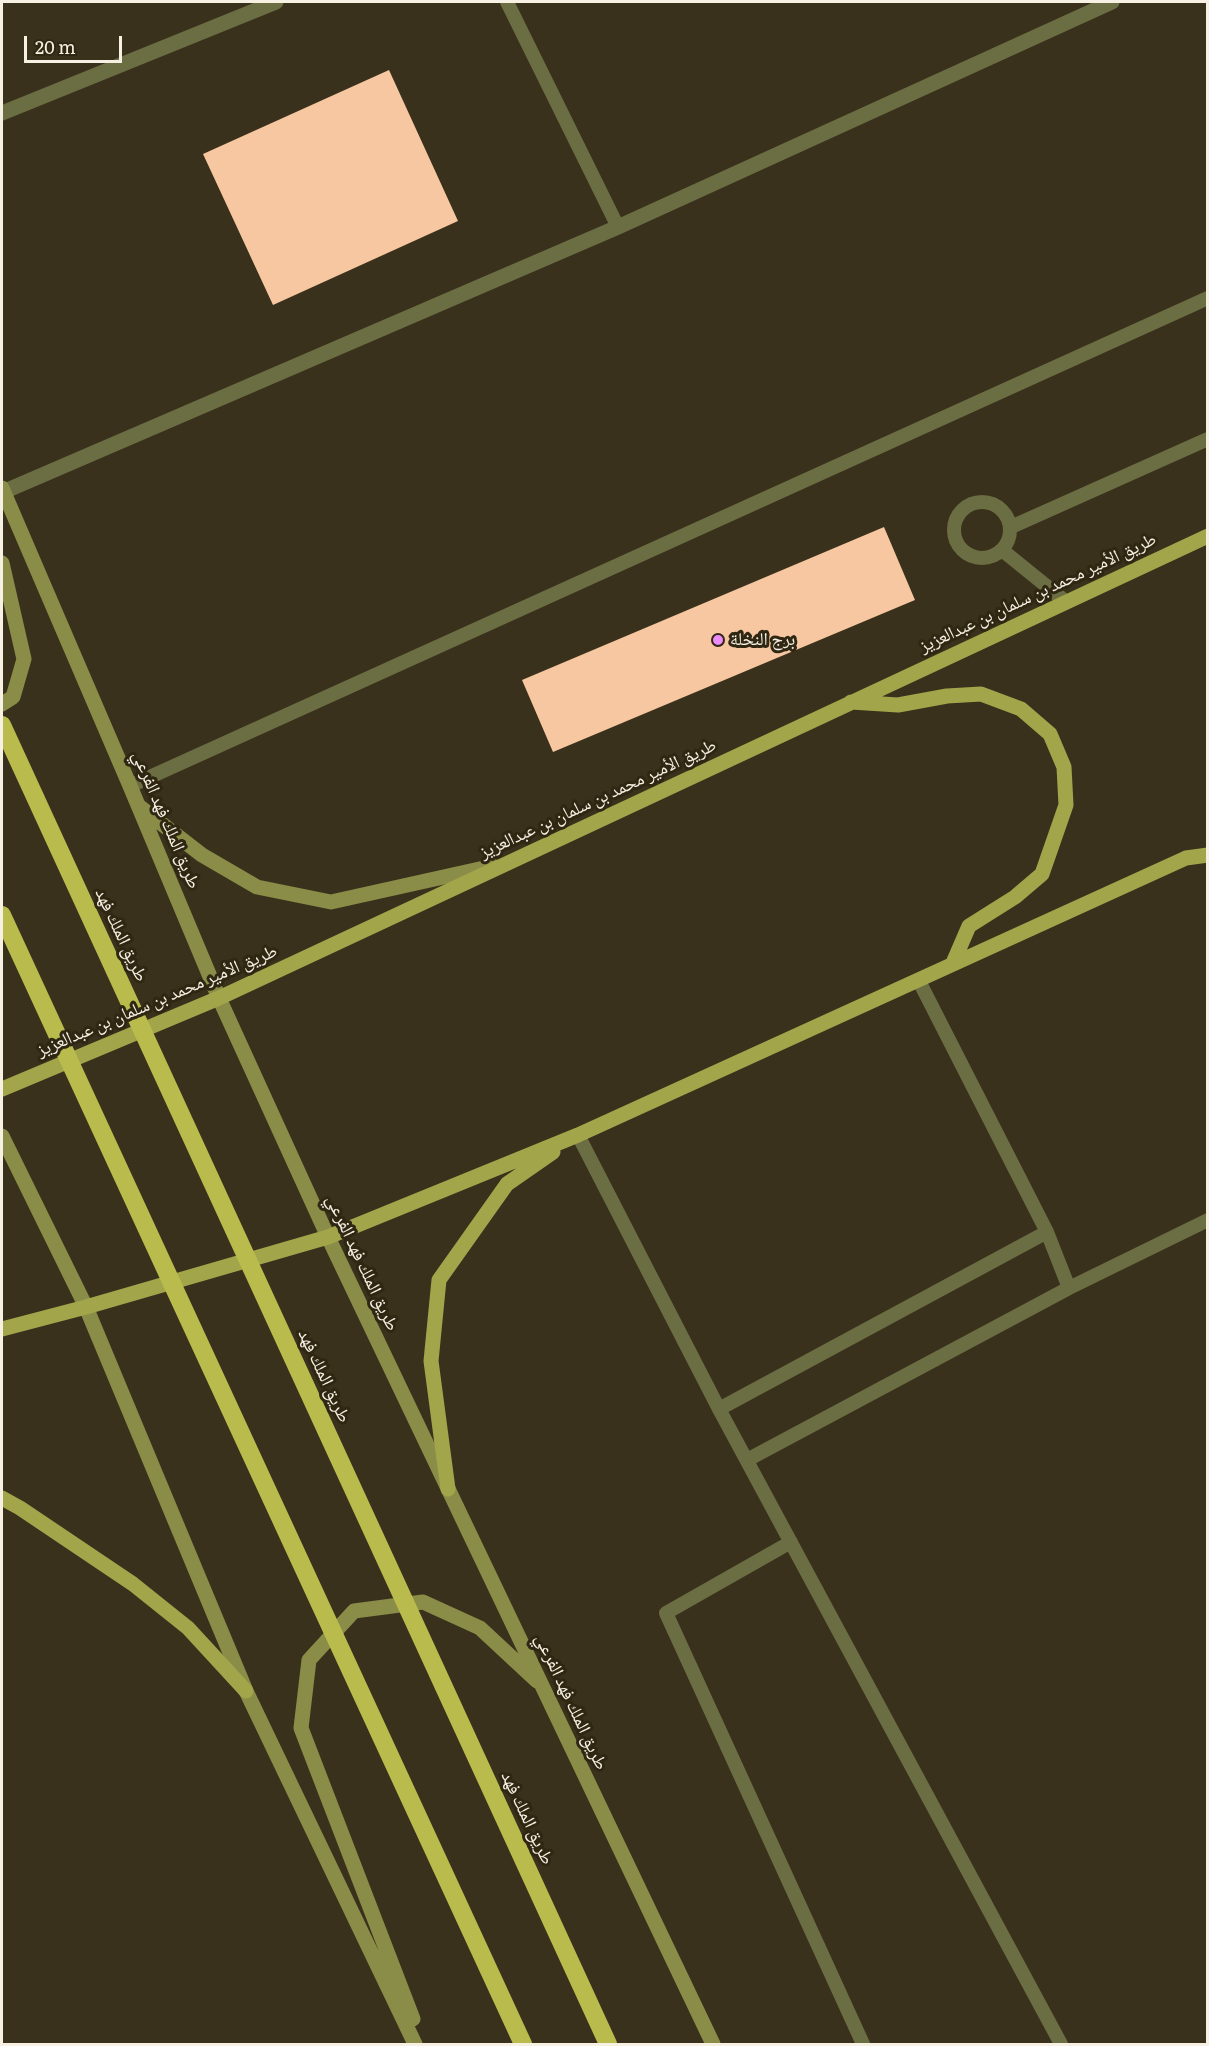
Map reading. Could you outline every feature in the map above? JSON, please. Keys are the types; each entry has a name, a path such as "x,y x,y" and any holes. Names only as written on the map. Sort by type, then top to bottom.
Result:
{"highway":[{"name":"طريق الملك فهد","path":"2,725 608,2044"},
{"path":"2,915 523,2044"}],"main road":[{"name":"طريق الملك فهد الفرعي","path":"2,490 139,806 219,998 328,1237 713,2044"},
{"name":"طريق الأمير محمد بن سلمان بن عبدالعزيز","path":"2,1089 219,998 848,702 1208,536"},
{"path":"2,563 24,659 13,698 2,704"},
{"path":"848,702 898,705 946,696 981,694 1021,709 1050,735 1064,767 1066,805 1042,874 1015,897 969,926 953,963"},
{"path":"139,806 202,855 257,886 332,902 508,863"},
{"path":"2,1329 328,1237 578,1135 1186,858 1208,855"},
{"path":"448,1489 430,1361 439,1280 507,1184 578,1135"},
{"path":"2,1136 86,1307 246,1691 415,2044"},
{"path":"2,1498 21,1508 133,1584 188,1628 246,1691"},
{"path":"422,2044 301,1728 309,1660 354,1611 423,1602 480,1628 543,1688"}],"street":[{"path":"2,113 276,2"},
{"path":"2,490 618,227 1113,2"}],"lane":[{"path":"507,2 618,227"},
{"path":"130,786 1208,298"},
{"path":"1011,527 1208,439"},
{"path":"985,501 998,506 1006,514 1011,527 1009,539 1002,550 992,556 979,558 967,554 958,545 954,533 955,520 962,509 973,503 985,501"},
{"path":"1002,550 1065,601"},
{"path":"919,981 1047,1232 1069,1288"},
{"path":"578,1135 719,1409 1061,2044"},
{"path":"747,1460 1069,1288 1208,1220"},
{"path":"719,1409 1047,1232"},
{"path":"790,1542 666,1613 864,2044"}],"building":[{"path":"389,70 458,221 273,305 203,154"},
{"name":"برج النخلة","path":"884,527 915,600 553,752 522,680"}],"place":[{"name":"برج النخلة","path":"718,640"}]}
